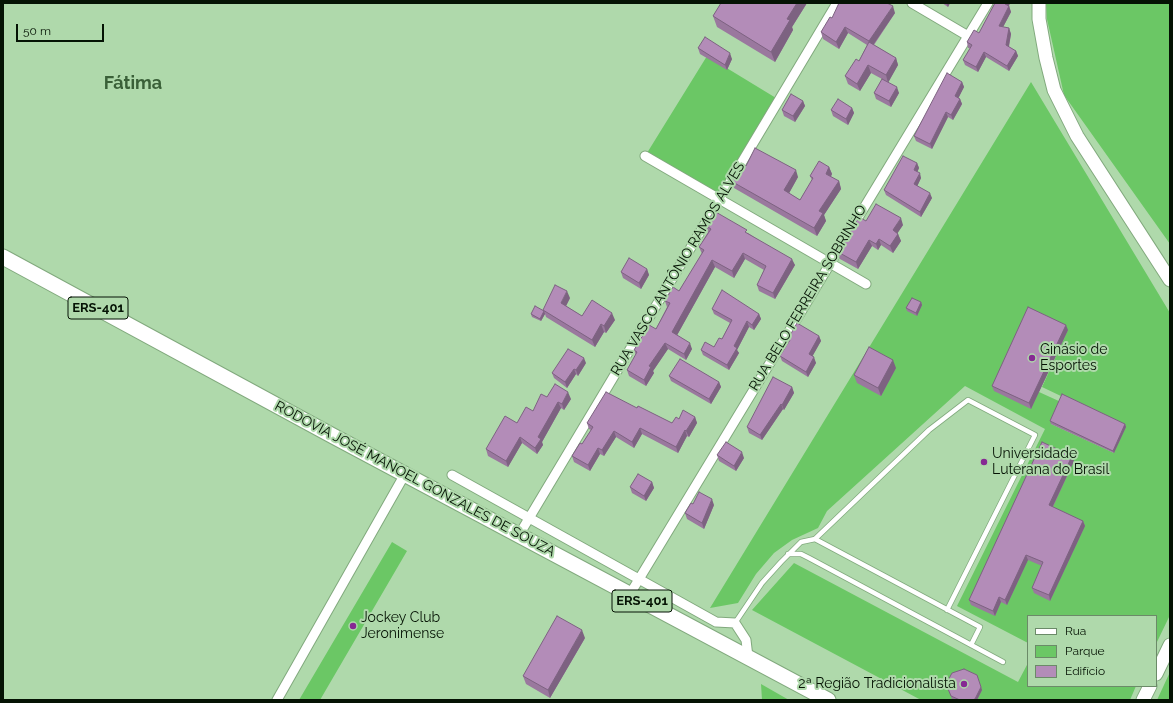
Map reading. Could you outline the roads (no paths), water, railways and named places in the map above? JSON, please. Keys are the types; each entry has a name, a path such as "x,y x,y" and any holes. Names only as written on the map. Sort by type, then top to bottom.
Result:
{"main road":[{"path":"1039,3 1039,18 1046,58 1054,90 1077,136 1170,280"},
{"name":"RODOVIA JOSÉ MANOEL GONZALES DE SOUZA","path":"3,257 828,700"},
{"path":"1157,672 1170,645"},
{"path":"1143,700 1150,687"}],"street":[{"name":"RUA VASCO ANTÔNIO RAMOS ALVES","path":"519,535 837,3"},
{"path":"912,3 968,36"},
{"name":"RUA BELO FERREIRA SOBRINHO","path":"630,594 829,262 988,3"},
{"path":"645,156 866,284"},
{"path":"277,700 405,474"},
{"path":"452,475 716,622 735,623 746,640 748,657"},
{"path":"698,630 716,622"}],"lane":[{"path":"735,623 762,583 788,554 801,542 815,539 929,430 968,400 1034,435 947,610"},
{"path":"815,539 980,628 971,645"},
{"path":"788,554 801,554 809,558 1003,662"}],"place":[{"name":"Ginásio de Esportes","path":"1032,358"},
{"name":"Universidade Luterana do Brasil","path":"984,462"},
{"name":"Jockey Club Jeronimense","path":"353,626"},
{"name":"2ª Região Tradicionalista","path":"964,684"}],"district":[{"name":"Fátima","path":"133,84"}]}
